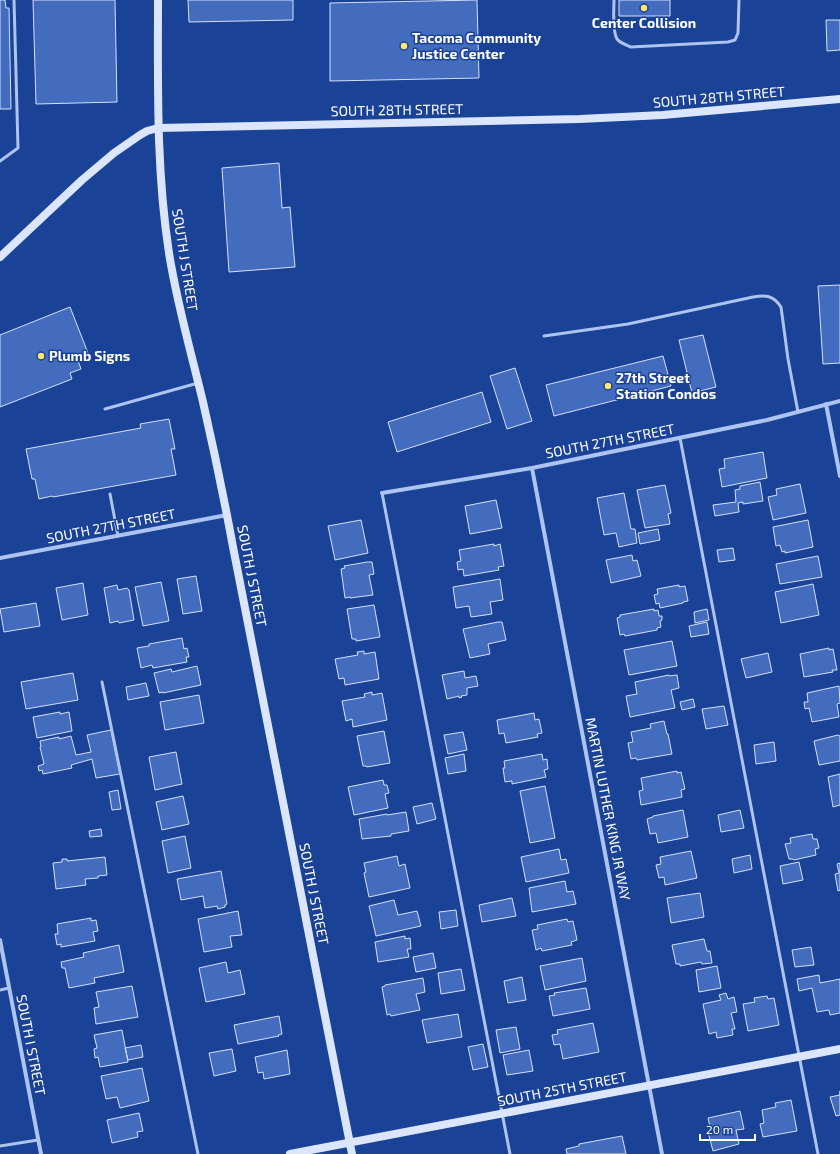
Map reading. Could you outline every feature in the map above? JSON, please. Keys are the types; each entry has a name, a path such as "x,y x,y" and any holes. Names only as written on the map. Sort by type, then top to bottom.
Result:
{"street":[{"name":"SOUTH J STREET","path":"158,0 158,128 163,205 169,252 184,331 198,383 227,514 352,1154"},
{"name":"SOUTH 28TH STREET","path":"0,257 82,180 114,153 147,131 158,128 580,119 679,114 840,99"},
{"name":"SOUTH 27TH STREET","path":"382,493 532,468 767,420 840,401"},
{"path":"826,404 840,476"},
{"name":"MARTIN LUTHER KING JR WAY","path":"532,468 662,1154"},
{"name":"SOUTH 27TH STREET","path":"0,558 227,514"},
{"name":"SOUTH I STREET","path":"0,940 40,1154"},
{"name":"SOUTH 25TH STREET","path":"290,1154 840,1049"}],"lane":[{"path":"0,161 18,148 14,0"},
{"path":"614,0 617,38 622,44 630,47 728,42 736,40 738,33 739,0"},
{"path":"544,336 628,324 766,295 777,300 781,306 788,359 798,412"},
{"path":"105,409 198,383"},
{"path":"680,438 818,1154"},
{"path":"382,493 510,1154"},
{"path":"110,494 118,536"},
{"path":"102,682 198,1154"},
{"path":"0,990 9,988"},
{"path":"0,1146 38,1140"}],"building":[{"path":"0,0 5,0 6,8 9,8 11,109 0,109"},
{"path":"33,0 115,0 117,102 36,104"},
{"path":"188,0 293,0 293,20 189,22"},
{"name":"Tacoma Community Justice Center","path":"477,0 479,78 330,81 330,3"},
{"name":"Center Collision","path":"619,0 670,0 670,16 619,16"},
{"path":"826,20 840,20 840,50 827,51"},
{"path":"279,163 282,208 290,207 295,267 229,272 222,168"},
{"path":"840,285 840,363 823,364 818,286"},
{"name":"Plumb Signs","path":"70,307 88,353 77,358 81,369 70,373 72,379 0,407 0,335"},
{"name":"27th Street Station Condos","path":"703,335 716,387 692,393 679,340"},
{"name":"27th Street Station Condos","path":"663,356 671,386 554,416 546,385"},
{"path":"515,368 532,421 507,429 490,376"},
{"path":"482,392 491,422 397,452 388,422"},
{"path":"169,419 175,449 171,449 176,475 39,499 35,479 32,479 26,449 141,428 140,424"},
{"path":"763,452 767,478 722,487 719,469 725,468 724,459"},
{"path":"760,482 763,501 743,504 743,502 738,503 739,512 715,516 713,505 736,502 735,490 740,489 740,486"},
{"path":"800,484 806,513 773,520 768,497 777,495 776,489"},
{"path":"665,485 671,513 668,514 670,524 645,528 637,490"},
{"path":"624,493 631,529 635,529 637,543 619,547 616,533 604,535 597,498"},
{"path":"496,500 502,528 470,534 465,506"},
{"path":"361,520 368,553 335,560 328,526"},
{"path":"808,520 813,547 785,553 785,551 782,552 780,545 776,546 773,527"},
{"path":"658,529 660,540 640,544 638,533"},
{"path":"494,544 494,546 500,544 504,566 498,567 499,570 464,576 463,569 458,570 457,562 461,561 459,550"},
{"path":"733,548 735,560 719,562 717,550"},
{"path":"632,555 633,561 637,560 641,576 611,583 606,560"},
{"path":"818,556 822,577 780,584 776,564"},
{"path":"372,562 374,574 369,575 373,595 345,598 341,569 345,568 344,566"},
{"path":"196,576 202,611 183,614 177,579"},
{"path":"500,579 503,600 490,602 492,614 471,617 469,606 456,608 453,587"},
{"path":"161,582 169,621 143,626 135,587"},
{"path":"83,583 88,615 62,620 56,588"},
{"path":"813,584 819,615 781,623 775,592"},
{"path":"117,585 118,590 127,588 129,590 134,620 110,623 104,588"},
{"path":"679,585 679,587 685,586 688,601 660,608 659,603 656,604 654,595 658,594 657,589"},
{"path":"36,603 40,626 4,632 0,609"},
{"path":"374,605 380,637 356,641 356,639 352,639 347,609"},
{"path":"654,609 654,611 658,610 659,616 662,616 662,620 660,621 661,627 657,628 657,630 625,636 624,634 620,635 617,618 620,617 620,615"},
{"path":"707,609 709,620 695,623 694,612"},
{"path":"502,622 506,640 488,644 490,654 470,658 463,629"},
{"path":"707,622 709,634 691,637 689,626"},
{"path":"182,638 184,649 187,648 189,657 186,657 187,662 153,668 152,665 141,668 137,648 149,646 149,644"},
{"path":"672,641 677,666 629,675 624,650"},
{"path":"829,648 829,650 833,649 837,670 804,677 800,654"},
{"path":"364,651 364,654 375,652 379,679 345,685 344,678 339,679 335,659 358,655 357,652"},
{"path":"768,653 772,672 746,678 741,659"},
{"path":"197,666 201,685 159,693 154,673 171,669 172,672"},
{"path":"464,671 465,678 476,676 478,686 467,688 467,695 459,698 459,696 447,699 442,675"},
{"path":"73,673 78,700 26,709 21,682"},
{"path":"669,675 677,675 679,688 671,690 675,708 630,717 626,696 637,694 635,682"},
{"path":"146,683 149,696 128,700 126,687"},
{"path":"839,686 840,703 837,704 839,717 812,722 809,708 805,709 804,702 808,702 807,693"},
{"path":"372,692 372,695 382,693 387,720 353,727 352,719 346,721 342,701 365,697 364,694"},
{"path":"199,695 204,723 165,730 160,702"},
{"path":"693,699 695,707 682,710 680,702"},
{"path":"724,706 728,725 706,729 702,709"},
{"path":"60,712 60,714 69,712 72,731 37,738 33,717"},
{"path":"534,713 535,720 539,719 542,733 537,734 538,737 506,743 504,733 499,734 497,720"},
{"path":"664,721 672,754 637,760 636,758 631,759 628,743 633,742 631,732 651,728 650,724"},
{"path":"111,730 120,774 96,778 92,759 71,765 72,768 43,774 42,770 39,771 38,766 44,764 40,741 71,736 76,755 91,752 87,735"},
{"path":"384,731 390,763 367,767 363,766 357,736"},
{"path":"463,732 467,750 448,754 444,735"},
{"path":"838,735 840,736 840,761 819,765 814,741"},
{"path":"774,742 776,761 756,764 754,745"},
{"path":"176,752 182,784 155,790 149,757"},
{"path":"464,754 466,771 448,774 445,758"},
{"path":"542,754 543,760 547,759 548,769 544,770 546,777 512,784 512,781 505,782 503,768 505,768 504,761"},
{"path":"677,771 677,773 681,772 685,789 681,790 682,797 641,805 639,791 643,790 641,778"},
{"path":"840,774 840,805 833,807 828,777"},
{"path":"383,780 384,785 387,785 389,793 385,794 388,808 354,815 348,787"},
{"path":"545,786 555,838 530,843 520,791"},
{"path":"118,790 121,809 112,810 109,792"},
{"path":"183,796 189,824 162,830 156,802"},
{"path":"432,803 436,819 417,824 413,807"},
{"path":"683,810 688,837 658,843 656,833 650,834 647,819 653,816"},
{"path":"740,810 744,828 721,832 718,815"},
{"path":"406,812 409,831 391,834 391,836 362,839 359,819"},
{"path":"101,829 102,836 90,837 89,831"},
{"path":"812,834 813,839 817,839 819,848 815,849 816,855 794,860 789,859 785,844 791,843 790,838"},
{"path":"185,836 191,868 168,873 162,841"},
{"path":"559,849 561,860 566,859 569,873 526,882 521,857"},
{"path":"691,851 697,878 665,885 664,877 659,878 656,865 661,864 660,857"},
{"path":"750,855 752,869 734,873 732,859"},
{"path":"397,856 399,866 405,864 410,888 369,897 364,873 366,872 364,863"},
{"path":"105,857 107,875 98,876 98,878 85,879 86,885 56,889 53,863 62,862 62,859 67,859 67,861"},
{"path":"799,862 803,880 783,884 780,866"},
{"path":"840,863 840,890 838,891 835,874 839,873 837,864"},
{"path":"221,871 227,904 225,907 218,909 217,906 205,908 203,896 181,900 177,879"},
{"path":"565,881 567,892 573,891 576,904 532,912 529,888"},
{"path":"700,893 704,917 671,923 667,898"},
{"path":"512,898 516,916 482,922 479,905"},
{"path":"394,900 398,915 417,911 421,926 376,936 369,906"},
{"path":"456,910 458,926 441,929 439,912"},
{"path":"238,911 242,935 230,936 232,947 204,952 198,919"},
{"path":"91,918 91,921 96,920 98,931 93,932 95,941 61,947 61,944 57,945 55,934 58,934 57,924"},
{"path":"567,919 568,922 573,921 577,940 571,942 572,945 542,951 541,948 536,950 532,930 538,929 537,925"},
{"path":"405,936 405,939 410,938 411,949 407,949 409,957 378,962 375,942"},
{"path":"704,939 707,951 710,951 712,963 702,964 701,962 680,966 680,964 676,964 672,945"},
{"path":"119,945 124,972 94,978 95,983 69,988 65,968 62,968 61,962 84,957 83,953"},
{"path":"811,947 814,965 795,967 792,950"},
{"path":"433,953 436,968 416,972 413,957"},
{"path":"582,958 586,981 545,990 540,966"},
{"path":"226,962 228,973 240,970 245,994 206,1002 199,968"},
{"path":"717,966 721,988 699,992 696,970"},
{"path":"461,969 465,990 441,994 438,973"},
{"path":"819,975 820,983 840,979 840,1013 830,1015 829,1010 817,1012 812,988 799,991 797,979"},
{"path":"522,977 526,1000 508,1003 504,981"},
{"path":"423,978 425,992 416,994 420,1010 391,1016 390,1014 387,1015 382,987 385,985"},
{"path":"132,986 138,1017 96,1024 94,1008 99,1007 96,992"},
{"path":"586,988 590,1009 553,1016 549,996 555,995 554,993"},
{"path":"726,993 728,999 734,997 737,1012 731,1013 735,1029 732,1029 733,1035 717,1038 716,1032 709,1034 703,1004 721,1000 719,995"},
{"path":"767,996 768,999 774,998 779,1025 748,1031 743,1004 755,1002 754,998"},
{"path":"458,1014 462,1037 427,1043 422,1020"},
{"path":"279,1016 282,1034 278,1035 279,1036 238,1044 234,1025"},
{"path":"593,1023 599,1052 563,1059 560,1044 554,1045 552,1035 558,1034 557,1030"},
{"path":"516,1027 520,1049 500,1053 496,1030"},
{"path":"122,1030 128,1062 100,1067 98,1057 95,1058 94,1049 97,1048 94,1035"},
{"path":"483,1044 488,1067 473,1070 468,1047"},
{"path":"141,1045 143,1057 128,1060 125,1048"},
{"path":"232,1049 236,1071 214,1076 209,1053"},
{"path":"287,1050 290,1074 264,1079 263,1072 258,1073 255,1057"},
{"path":"529,1050 533,1071 507,1075 503,1055"},
{"path":"142,1068 149,1101 120,1108 117,1097 106,1099 101,1076"},
{"path":"840,1095 840,1115 836,1116 830,1097"},
{"path":"791,1100 797,1131 763,1137 760,1124 764,1123 762,1110 776,1107 775,1103"},
{"path":"740,1111 744,1129 736,1130 739,1144 713,1151 708,1132 711,1131 708,1118"},
{"path":"139,1113 143,1131 137,1132 138,1137 112,1143 107,1120"},
{"path":"622,1136 626,1154 567,1154 566,1149 579,1146 579,1144"}],"place":[{"name":"Center Collision","path":"644,8"},
{"name":"Tacoma Community Justice Center","path":"404,46"},
{"name":"Plumb Signs","path":"41,356"},
{"name":"27th Street Station Condos","path":"608,386"}]}
